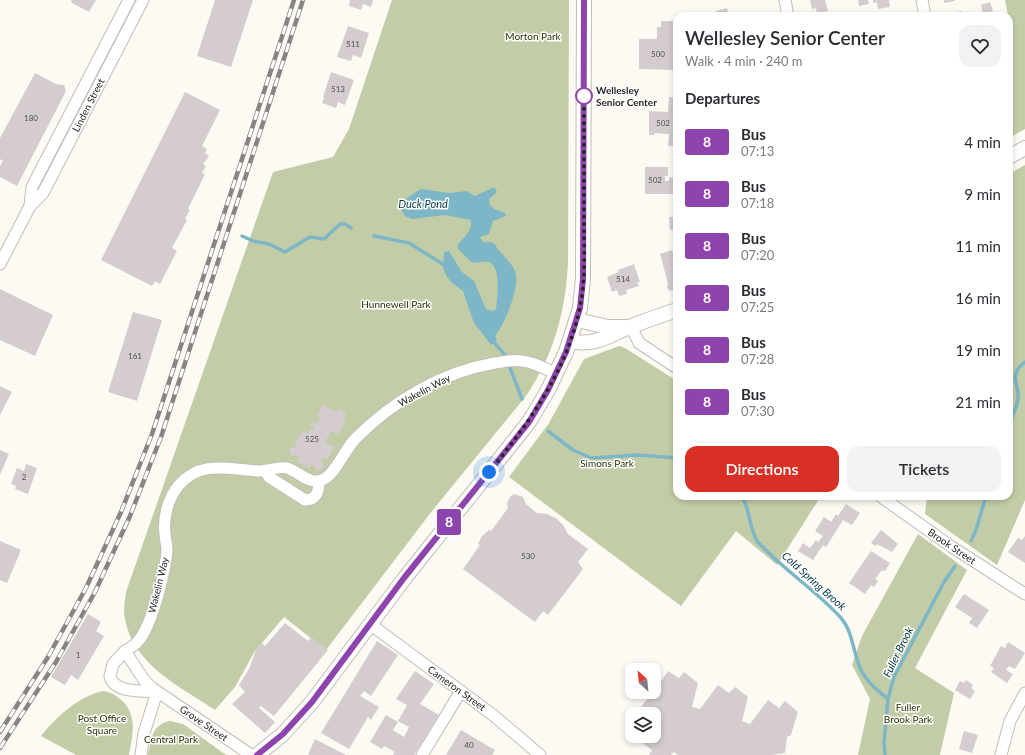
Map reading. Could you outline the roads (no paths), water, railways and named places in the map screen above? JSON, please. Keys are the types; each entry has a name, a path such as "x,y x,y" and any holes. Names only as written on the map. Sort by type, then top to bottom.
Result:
{"main road":[{"path":"257,755 275,748 312,702 424,553 523,431 557,374 577,320 582,298 585,252 584,0"},
{"path":"1013,154 1025,148"},
{"path":"570,341 584,344 596,342 630,326 673,311"},
{"path":"577,320 608,327 630,326"}],"street":[{"name":"Linden Street","path":"30,206 32,187 129,0"},
{"name":"Linden Street","path":"0,264 30,206 43,193 142,0"},
{"path":"785,0 787,12"},
{"path":"922,0 924,12"},
{"path":"630,326 635,338 643,346 673,365"},
{"name":"Wakelin Way","path":"125,651 142,637 156,599 166,554 165,520 169,501 174,492 185,479 205,468 224,466 266,470 287,468 305,478 319,481 328,476 355,438 408,397 446,377 473,368 507,361 527,362 557,374"},
{"name":"Wakelin Way","path":"266,470 269,477 305,500 312,499 317,495 319,481"},
{"name":"Brook Street","path":"886,500 952,547 1025,594"},
{"name":"Cameron Street","path":"370,624 513,731 540,755"},
{"name":"Grove Street","path":"157,692 124,689 112,683 110,676 111,667 125,651 144,680 157,692 251,755"},
{"path":"422,755 461,691"},
{"path":"141,755 144,733 157,692"},
{"path":"1001,755 1010,721 1025,693"}],"water":[{"name":"Duck Pond","path":"495,188 497,192 489,199 490,205 494,209 505,213 506,216 493,221 489,234 480,237 483,242 494,243 508,260 515,271 516,285 507,314 495,336 497,340 491,345 474,323 463,291 451,282 443,268 444,252 449,251 462,272 474,281 486,309 492,311 496,309 498,284 496,270 493,265 489,262 471,262 458,249 459,243 470,230 471,220 445,215 412,219 405,216 401,209 408,197 421,189 449,193 466,191 475,196"}],"waterway":[{"name":"Cold Spring Brook","path":"242,236 253,241 269,244 285,252 310,237 324,239 340,224 345,224 351,228"},
{"name":"Cold Spring Brook","path":"374,236 409,243 446,266"},
{"name":"Cold Spring Brook","path":"491,339 505,355 522,399"},
{"name":"Fuller Brook","path":"1013,415 1018,399 1015,376 1017,371 1025,362"},
{"name":"Cold Spring Brook","path":"548,431 573,450 591,458 638,455 673,458"},
{"name":"Cold Spring Brook","path":"744,500 752,530 757,541 777,561 821,598 841,618 851,637 859,666 864,676 888,699"},
{"name":"Fuller Brook","path":"971,541 976,530 985,500"},
{"name":"Fuller Brook","path":"885,755 884,743 888,699 894,677 944,582 955,566"}],"railway":[{"path":"0,732 48,657 86,588 121,512 152,434 294,0"},
{"path":"0,748 56,662 95,592 130,516 161,437 303,0"}],"place":[{"name":"Wellesley Senior Center","path":"584,96"}],"park label":[{"name":"Morton Park","path":"533,36"},
{"name":"Hunnewell Park","path":"396,304"},
{"name":"Simons Park","path":"607,463"},
{"name":"Fuller Brook Park","path":"908,712"},
{"name":"Post Office Square","path":"102,724"},
{"name":"Central Park","path":"171,739"}]}
